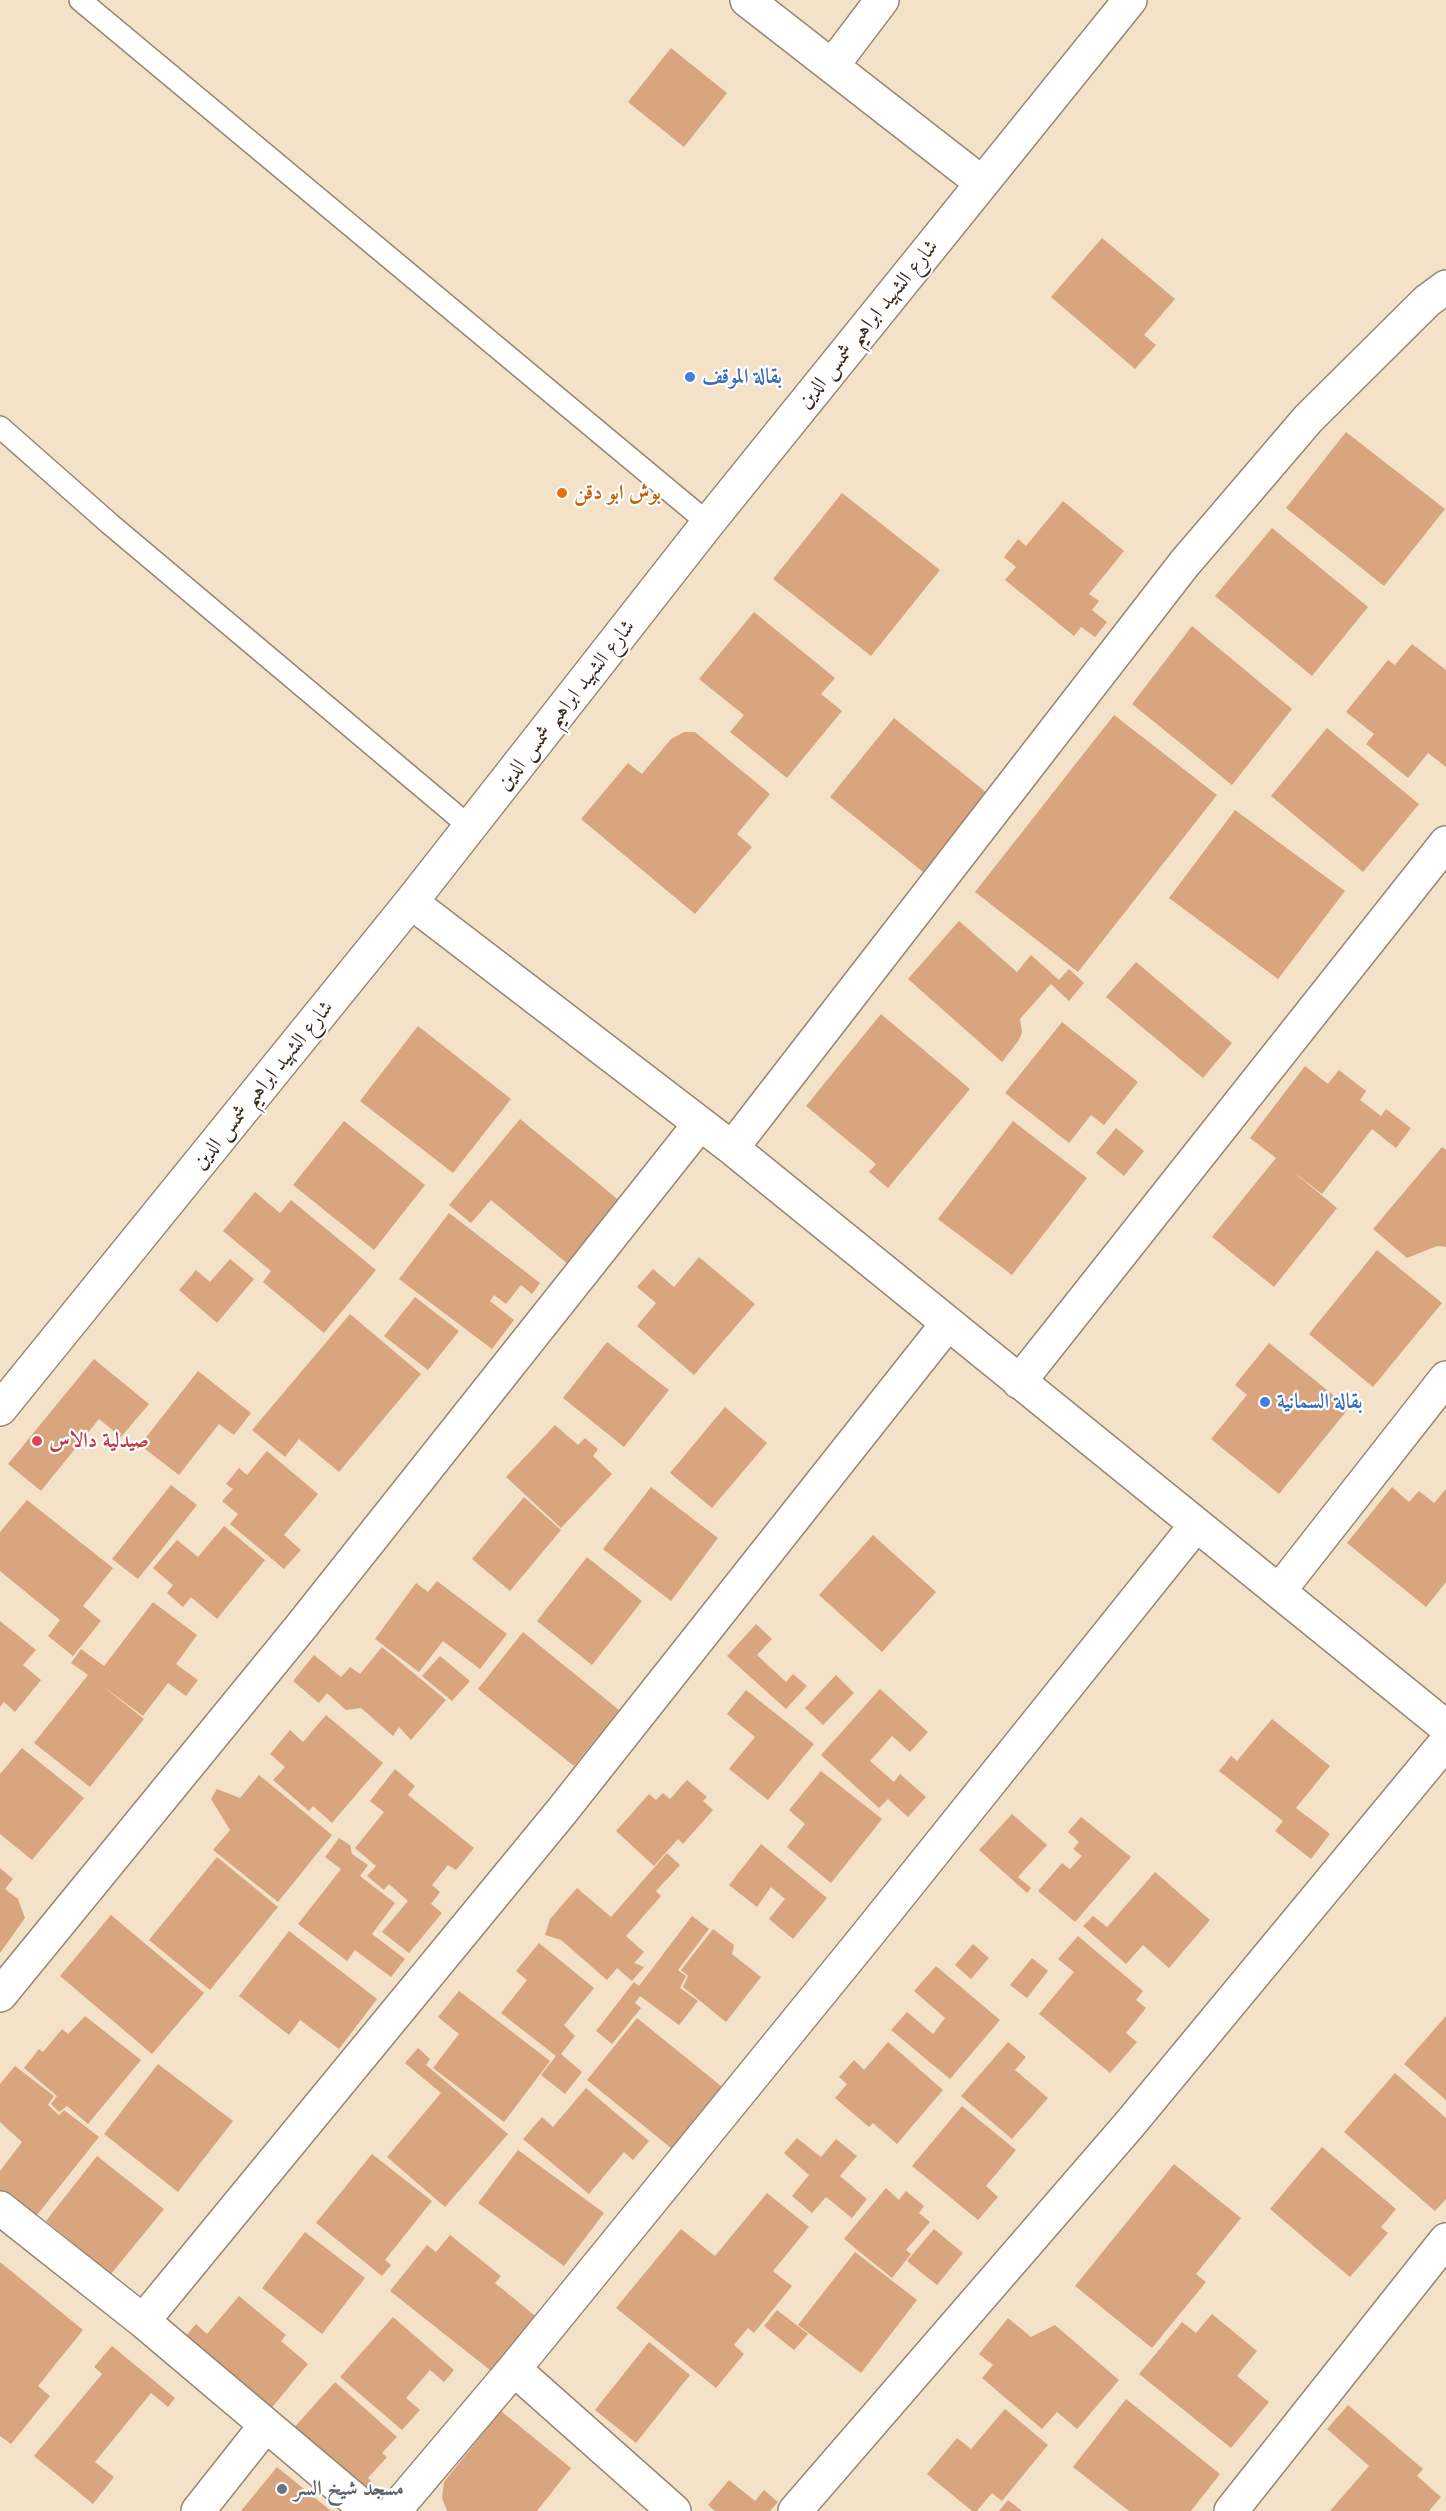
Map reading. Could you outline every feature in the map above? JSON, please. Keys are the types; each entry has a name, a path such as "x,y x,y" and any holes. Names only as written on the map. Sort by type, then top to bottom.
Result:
{"street":[{"path":"747,0 982,183"},
{"path":"832,66 882,0"},
{"name":"شارع الشهيد ابراهيم شمس الدين","path":"0,1409 411,902 708,523 1131,0"},
{"path":"732,1148 1184,564 1308,419 1427,301 1446,287"},
{"path":"1018,1382 1446,843"},
{"path":"411,902 699,1125 732,1148 1018,1382 1446,1726"},
{"path":"0,1995 300,1628 699,1125"},
{"path":"143,2322 562,1811 948,1323"},
{"path":"1279,1591 1446,1378"},
{"path":"394,2511 514,2369 864,1939 1196,1525"},
{"path":"795,2511 1129,2125 1446,1742"},
{"path":"0,2208 143,2322 368,2511"},
{"path":"1231,2511 1446,2240"},
{"path":"514,2369 674,2511"},
{"path":"198,2511 266,2425"}],"lane":[{"path":"80,0 708,523"},
{"path":"0,427 110,524 470,827"}],"building":[{"path":"671,48 727,93 684,147 628,102"},
{"path":"1102,238 1175,299 1144,335 1156,345 1135,369 1051,297"},
{"path":"1346,432 1445,509 1384,586 1286,508"},
{"path":"842,493 940,570 871,656 773,579"},
{"path":"1063,501 1124,551 1089,594 1099,601 1092,610 1107,622 1095,637 1081,627 1074,636 1005,580 1016,567 1004,557 1018,539 1026,546"},
{"path":"1272,528 1368,607 1312,676 1215,596"},
{"path":"754,612 835,678 821,694 842,711 787,778 730,732 744,715 699,679"},
{"path":"1192,626 1292,709 1232,785 1132,704"},
{"path":"1412,644 1446,670 1446,767 1428,753 1408,778 1366,744 1374,734 1346,712 1388,660 1395,665"},
{"path":"1114,715 1217,795 1078,972 975,892"},
{"path":"894,718 992,797 928,876 830,797"},
{"path":"1327,728 1419,804 1363,872 1271,796"},
{"path":"684,732 695,732 770,794 737,834 752,847 695,914 581,819 628,763 642,774 671,739"},
{"path":"1235,810 1345,891 1278,979 1169,898"},
{"path":"959,921 1017,972 1031,955 1059,980 1069,969 1084,983 1069,1001 1051,984 1020,1019 1022,1032 1019,1040 1002,1062 908,979"},
{"path":"1136,962 1232,1043 1203,1078 1106,997"},
{"path":"881,1014 970,1089 888,1188 869,1172 876,1164 806,1106"},
{"path":"1062,1022 1138,1082 1104,1125 1091,1115 1069,1143 1005,1093"},
{"path":"418,1026 511,1099 453,1173 360,1101"},
{"path":"1305,1066 1328,1084 1339,1070 1366,1091 1360,1100 1381,1116 1386,1109 1411,1128 1396,1148 1372,1129 1322,1194 1291,1170 1337,1208 1274,1287 1212,1237 1276,1158 1250,1138"},
{"path":"520,1119 621,1202 569,1265 491,1200 471,1223 449,1205"},
{"path":"344,1121 425,1185 374,1250 293,1185"},
{"path":"1013,1121 1087,1178 1012,1275 938,1219"},
{"path":"1116,1128 1144,1151 1124,1176 1096,1153"},
{"path":"1442,1147 1446,1150 1446,1247 1437,1246 1407,1258 1373,1229"},
{"path":"255,1192 280,1213 291,1200 376,1270 324,1333 263,1282 271,1271 223,1231"},
{"path":"449,1213 540,1283 532,1294 521,1285 506,1304 494,1295 490,1301 514,1320 492,1349 399,1279"},
{"path":"1377,1250 1442,1303 1373,1387 1309,1334"},
{"path":"699,1257 755,1304 694,1375 637,1326 656,1303 637,1287 653,1269 674,1287"},
{"path":"230,1259 254,1279 217,1323 179,1290 196,1270 210,1282"},
{"path":"415,1297 459,1331 428,1370 384,1336"},
{"path":"350,1314 421,1374 339,1472 299,1439 285,1457 252,1430"},
{"path":"607,1342 669,1390 624,1447 563,1398"},
{"path":"1269,1343 1349,1408 1279,1494 1211,1439 1247,1395 1235,1385"},
{"path":"94,1359 149,1404 121,1437 99,1419 41,1491 8,1464"},
{"path":"198,1371 251,1413 234,1435 219,1424 179,1475 140,1445"},
{"path":"725,1407 767,1443 712,1508 670,1473"},
{"path":"555,1425 578,1445 585,1438 598,1449 593,1456 612,1474 561,1528 506,1477"},
{"path":"267,1451 318,1494 284,1535 301,1550 284,1569 230,1524 238,1514 222,1501 233,1489 226,1484 239,1468 247,1475"},
{"path":"171,1485 197,1505 138,1579 112,1559"},
{"path":"651,1487 718,1538 671,1601 603,1549"},
{"path":"1392,1487 1409,1502 1419,1491 1434,1503 1446,1489 1446,1582 1426,1607 1347,1543"},
{"path":"524,1497 561,1530 510,1591 472,1559"},
{"path":"27,1500 113,1568 83,1606 101,1621 73,1656 48,1636 60,1620 0,1571 0,1532"},
{"path":"224,1526 265,1560 217,1619 191,1597 183,1607 167,1593 173,1585 153,1568 177,1540 198,1557"},
{"path":"873,1535 936,1592 882,1652 819,1595"},
{"path":"587,1557 642,1601 592,1665 537,1621"},
{"path":"437,1581 507,1634 480,1669 443,1641 419,1672 375,1639 416,1583 428,1592"},
{"path":"153,1602 197,1635 176,1664 198,1680 186,1696 168,1683 143,1716 100,1684 144,1719 90,1787 34,1743 88,1675 71,1663 81,1649 104,1666"},
{"path":"0,1621 36,1650 23,1665 41,1680 15,1712 4,1702 0,1707"},
{"path":"756,1624 772,1639 757,1655 786,1682 793,1674 807,1686 786,1709 727,1656"},
{"path":"523,1632 619,1710 574,1766 478,1689"},
{"path":"382,1647 446,1700 411,1740 399,1727 393,1736 361,1708 346,1710 327,1693 319,1703 293,1681 314,1655 341,1677 350,1667 360,1674"},
{"path":"440,1656 470,1681 452,1701 422,1676"},
{"path":"836,1675 854,1693 823,1725 805,1708"},
{"path":"880,1689 928,1732 910,1752 892,1736 870,1761 894,1782 900,1774 926,1797 908,1817 888,1799 879,1808 821,1755"},
{"path":"746,1690 814,1744 768,1800 729,1769 755,1737 727,1714"},
{"path":"326,1715 383,1763 332,1823 313,1806 309,1811 273,1780 285,1767 270,1754 290,1730 303,1742"},
{"path":"1272,1719 1330,1766 1296,1808 1330,1834 1311,1859 1275,1831 1283,1821 1219,1771 1231,1756 1237,1761"},
{"path":"22,1748 84,1798 32,1860 0,1834 0,1774"},
{"path":"395,1769 415,1786 408,1795 474,1848 456,1870 448,1865 432,1885 440,1892 431,1904 442,1913 409,1953 382,1932 408,1901 389,1884 384,1890 367,1876 376,1866 355,1848 384,1812 370,1801"},
{"path":"821,1771 882,1819 831,1883 787,1847 805,1824 789,1810"},
{"path":"259,1775 332,1835 278,1902 213,1850 230,1830 211,1799 217,1789 240,1798"},
{"path":"687,1780 707,1797 703,1801 713,1810 683,1844 678,1839 654,1866 616,1831 649,1794 656,1800 663,1793 670,1799"},
{"path":"1012,1814 1047,1845 1018,1877 1031,1888 1027,1893 979,1850"},
{"path":"1081,1817 1131,1857 1075,1922 1038,1891 1062,1863 1070,1869 1082,1856 1073,1849 1079,1842 1068,1832"},
{"path":"339,1838 350,1845 352,1854 368,1865 360,1876 395,1903 372,1934 405,1959 391,1977 355,1950 347,1961 298,1924 341,1869 325,1857"},
{"path":"761,1844 827,1898 793,1939 769,1919 785,1899 771,1887 757,1907 729,1885"},
{"path":"667,1853 680,1865 656,1891 661,1896 626,1936 644,1952 634,1963 644,1967 632,1981 617,1968 607,1980 561,1940 545,1935 550,1919 577,1888 611,1917"},
{"path":"217,1857 278,1907 210,1990 149,1940"},
{"path":"0,1868 13,1879 5,1889 18,1899 25,1918 0,1953"},
{"path":"1155,1872 1210,1920 1169,1968 1143,1945 1126,1964 1083,1926 1093,1916 1107,1927"},
{"path":"111,1915 204,1993 152,2054 60,1976"},
{"path":"692,1916 709,1929 678,1970 686,1976 680,1988 698,2001 679,2025 640,1996 635,2003 641,2008 612,2044 596,2031 634,1982 639,1986"},
{"path":"713,1929 734,1945 732,1954 761,1977 726,2022 683,1987 688,1976 681,1970"},
{"path":"289,1931 377,1999 339,2049 300,2020 289,2035 239,1996"},
{"path":"1078,1936 1143,1991 1136,2000 1146,2008 1126,2033 1137,2042 1110,2073 1039,2014 1074,1972 1058,1959"},
{"path":"539,1943 594,1988 564,2025 575,2036 561,2054 582,2072 565,2094 541,2075 556,2056 501,2013 527,1980 516,1971"},
{"path":"973,1944 989,1958 971,1979 955,1965"},
{"path":"1032,1958 1048,1971 1027,1998 1010,1985"},
{"path":"936,1966 1000,2020 950,2079 891,2030 907,2012 933,2034 945,2018 914,1991"},
{"path":"459,1991 550,2061 504,2122 433,2068 459,2034 438,2017"},
{"path":"85,2016 141,2060 88,2124 67,2106 59,2112 51,2104 57,2096 24,2068 39,2049 43,2052 62,2029 68,2034"},
{"path":"1446,2016 1446,2100 1404,2064"},
{"path":"637,2018 726,2090 676,2152 587,2080"},
{"path":"888,2042 943,2090 897,2144 873,2123 869,2127 835,2098 847,2084 839,2077 854,2060 864,2070"},
{"path":"1008,2042 1026,2057 1015,2070 1048,2098 1012,2139 961,2096"},
{"path":"418,2048 430,2059 426,2065 508,2134 445,2207 387,2157 441,2093 405,2063"},
{"path":"158,2064 233,2121 178,2192 104,2134"},
{"path":"15,2066 54,2096 48,2105 59,2115 64,2110 99,2137 33,2220 0,2192 0,2171 22,2142 0,2122 0,2084"},
{"path":"1395,2073 1446,2118 1446,2199 1435,2211 1344,2132"},
{"path":"586,2088 649,2141 633,2160 624,2152 589,2194 523,2139 542,2117 553,2127"},
{"path":"962,2106 1016,2150 986,2186 998,2197 978,2220 912,2166"},
{"path":"797,2138 821,2157 836,2139 857,2156 840,2176 867,2199 852,2218 826,2197 812,2213 792,2196 809,2175 784,2153"},
{"path":"1322,2147 1396,2209 1381,2227 1388,2233 1350,2277 1270,2209"},
{"path":"518,2150 604,2213 564,2266 478,2203"},
{"path":"372,2154 432,2201 385,2260 391,2265 382,2276 316,2223"},
{"path":"97,2156 164,2209 111,2274 46,2221"},
{"path":"1174,2164 1241,2218 1196,2274 1206,2282 1152,2348 1075,2286"},
{"path":"886,2188 899,2200 906,2191 924,2206 919,2213 930,2222 906,2250 911,2254 892,2278 844,2239"},
{"path":"767,2193 809,2227 773,2271 792,2286 754,2333 748,2328 734,2345 744,2354 716,2388 616,2308 681,2229 715,2256"},
{"path":"934,2229 963,2253 937,2285 907,2261"},
{"path":"305,2232 365,2278 322,2334 262,2288"},
{"path":"450,2235 501,2276 495,2283 539,2319 495,2374 390,2291 427,2245 436,2252"},
{"path":"855,2252 917,2300 861,2373 798,2325"},
{"path":"0,2262 83,2330 38,2386 50,2396 11,2444 0,2436"},
{"path":"239,2296 286,2335 281,2341 308,2364 254,2429 168,2357 196,2324 207,2334"},
{"path":"777,2310 808,2334 794,2350 764,2326"},
{"path":"1212,2314 1257,2351 1237,2376 1269,2402 1231,2448 1139,2374 1182,2322 1196,2333"},
{"path":"393,2317 454,2370 444,2382 430,2370 406,2398 420,2410 402,2430 340,2377"},
{"path":"1008,2318 1031,2337 1055,2325 1119,2380 1077,2429 1057,2412 1042,2429 982,2378 993,2365 979,2354"},
{"path":"649,2342 690,2375 636,2443 595,2410"},
{"path":"112,2346 175,2398 168,2407 151,2393 95,2462 114,2477 93,2504 34,2456 102,2374 94,2367"},
{"path":"335,2382 397,2437 382,2453 387,2457 368,2478 373,2483 354,2503 283,2440"},
{"path":"1126,2399 1220,2474 1191,2511 1129,2511 1073,2467"},
{"path":"1348,2405 1423,2469 1417,2476 1441,2497 1429,2511 1330,2511 1369,2466 1327,2429"},
{"path":"1005,2409 1048,2445 1002,2501 992,2493 977,2511 972,2511 927,2474 957,2438 971,2449"},
{"path":"501,2411 571,2468 537,2511 447,2511 442,2498 444,2482"},
{"name":"مسجد شيخ السر","path":"277,2467 331,2511 241,2511"},
{"path":"729,2480 755,2501 764,2490 778,2502 770,2511 715,2511 708,2505"},
{"path":"1008,2500 1022,2511 999,2511"}],"place":[{"name":"بقالة الموقف","path":"690,377"},
{"name":"بوش ابو دقن","path":"562,493"},
{"name":"بقالة السمانية","path":"1265,1402"},
{"name":"صيدلية دالاس","path":"37,1441"},
{"name":"مسجد شيخ السر","path":"282,2489"}]}
